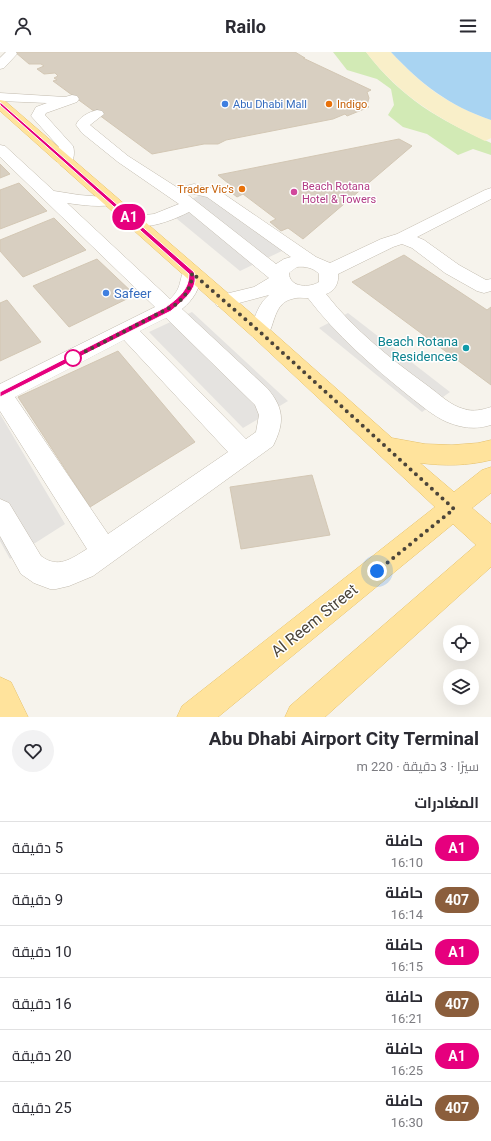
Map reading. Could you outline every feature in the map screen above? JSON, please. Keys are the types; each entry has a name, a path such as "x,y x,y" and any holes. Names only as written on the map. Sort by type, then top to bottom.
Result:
{"main road":[{"path":"0,104 260,332 385,447 491,541"},
{"path":"385,447 424,454 452,456 491,450"},
{"name":"Al Reem Street","path":"193,717 491,478"},
{"path":"301,717 491,549"},
{"path":"0,693 12,717"}],"lane":[{"path":"0,97 74,99 42,110 38,116 66,146 67,151 65,162"},
{"path":"97,114 84,122 84,127 123,159 175,193 278,277 282,285 304,292 324,307 352,338 444,410 459,418 468,420 485,419 491,416"},
{"path":"0,148 259,394 269,407 271,423 265,439 72,573 61,576 49,576 38,572 31,565 0,512"},
{"path":"175,193 194,189 212,193 310,262"},
{"path":"327,272 387,242 403,238 491,192"},
{"path":"49,195 79,200 111,202"},
{"path":"134,221 145,222 161,219 190,206"},
{"path":"403,238 418,244 452,269 484,287 491,285"},
{"path":"224,301 260,292 278,277 280,270 289,263 296,261 318,264 327,272 329,277 326,286 304,292 283,295 273,301 260,332"},
{"path":"104,552 0,394 168,309 186,295 190,288 192,273"},
{"path":"127,330 245,454"}],"green space":[{"path":"333,52 366,52 393,83 422,106 454,125 491,143 491,155 473,149 458,155 427,134 403,127 388,115 394,105 391,89 377,79 347,70"}],"sand":[{"path":"366,52 391,52 414,75 436,93 462,108 491,120 491,138 485,141 435,114 420,104 392,81"}],"shaded area":[{"path":"204,194 284,250 240,271 165,209"},
{"path":"192,312 288,401 243,428 149,332"},
{"path":"348,313 450,392 422,412 319,328"},
{"path":"0,414 65,524 10,559 0,541"}],"water":[{"path":"391,52 491,52 491,120 462,108 436,93 402,64"}],"building":[{"name":"Abu Dhabi Mall","path":"15,52 295,52 305,58 303,58 371,90 367,92 369,98 367,105 369,107 347,116 345,114 333,119 226,140 218,144 204,144 152,154 53,81 57,80 54,78 58,76 55,73 44,74 37,69 44,66 41,64 29,64"},
{"name":"Beach Rotana Hotel & Towers","path":"399,139 412,146 303,239 288,228 281,231 270,222 276,219 243,194 237,197 227,189 233,187 218,175"},
{"path":"0,164 10,174 0,178"},
{"path":"19,183 47,211 0,229 0,190"},
{"path":"54,218 86,250 23,277 0,251 0,240"},
{"name":"Beach Rotana Residences","path":"404,255 487,310 491,307 491,385 352,282"},
{"path":"97,259 135,295 69,327 33,286"},
{"path":"7,300 41,342 0,361 0,303"},
{"path":"118,351 195,442 90,507 18,397"},
{"path":"312,475 330,535 241,549 230,487"}],"bus line":[{"name":"A1","path":"0,104 192,273 190,288 186,295 175,305 0,394"}],"place":[{"name":"Abu Dhabi Mall","path":"225,104"},
{"name":"Indigo","path":"329,104"},
{"name":"Trader Vic's","path":"242,189"},
{"name":"Beach Rotana Hotel & Towers","path":"294,192"},
{"name":"Safeer","path":"106,293"},
{"name":"Beach Rotana Residences","path":"466,348"}],"route":[{"path":"73,358 175,305 186,295 190,288 192,273 260,332 454,509 377,571"}]}
